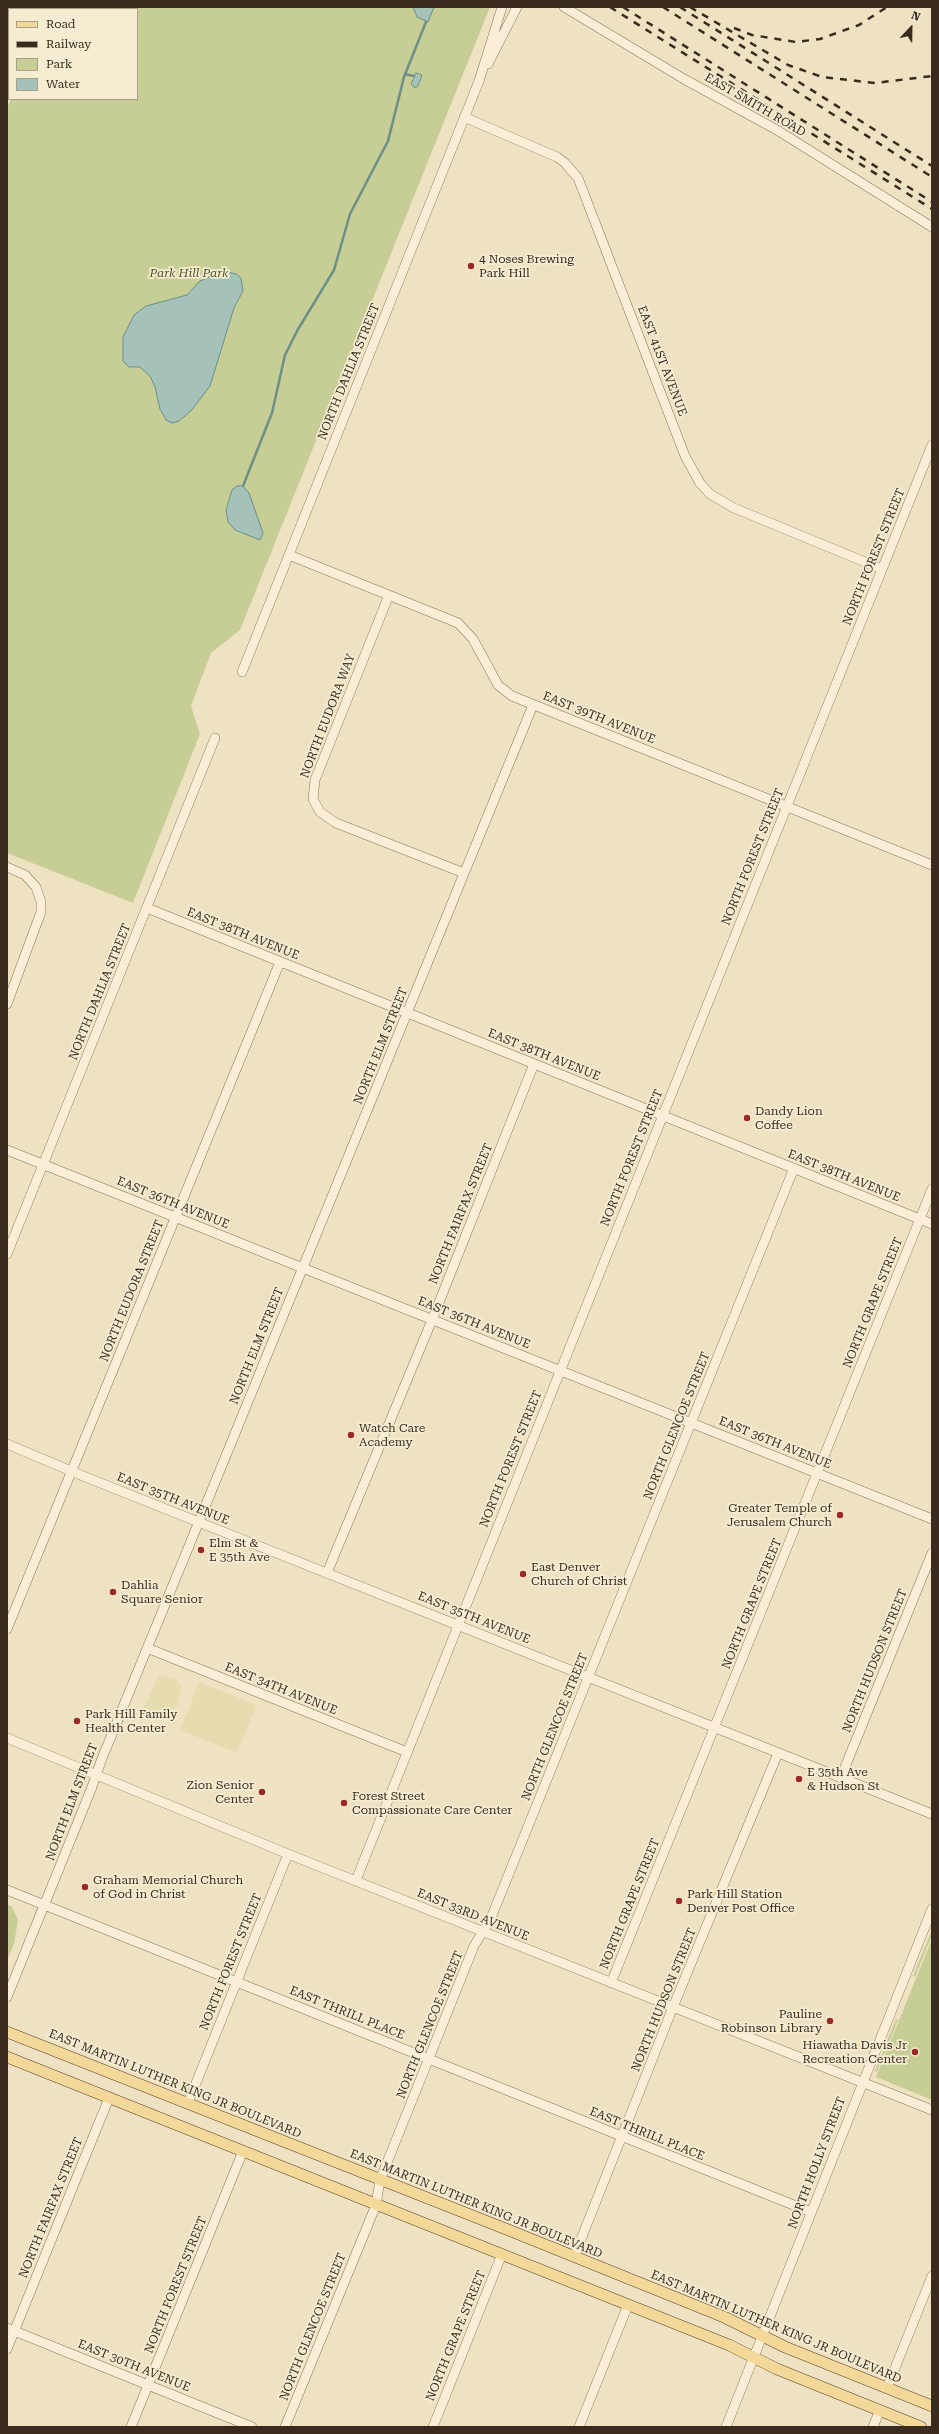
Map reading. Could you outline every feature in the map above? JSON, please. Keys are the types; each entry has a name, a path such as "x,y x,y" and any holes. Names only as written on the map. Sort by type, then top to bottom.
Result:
{"main road":[{"name":"EAST MARTIN LUTHER KING JR BOULEVARD","path":"7,2032 574,2257 724,2318 763,2335 785,2347 932,2406"},
{"path":"7,2057 729,2345 754,2358 922,2427"}],"street":[{"name":"NORTH DAHLIA STREET","path":"479,81 502,7"},
{"name":"NORTH DAHLIA STREET","path":"242,672 464,117 479,81 517,7"},
{"name":"EAST SMITH ROAD","path":"564,7 684,79 777,130 932,227"},
{"name":"EAST 41ST AVENUE","path":"464,117 557,157 565,163 578,178 684,456 700,483 714,496 734,508 882,569"},
{"name":"NORTH FOREST STREET","path":"356,1880 661,1116 932,445"},
{"name":"EAST 39TH AVENUE","path":"289,555 458,623 473,639 488,668 501,688 533,705 932,865"},
{"name":"NORTH EUDORA WAY","path":"389,595 315,780 313,799 320,812 336,823 464,873"},
{"name":"NORTH ELM STREET","path":"7,1997 198,1522 533,705"},
{"name":"NORTH DAHLIA STREET","path":"7,1254 215,738"},
{"path":"7,1004 41,912 41,902 36,887 25,875 10,868"},
{"name":"EAST 38TH AVENUE","path":"147,908 407,1014 932,1224"},
{"name":"NORTH EUDORA STREET","path":"7,1629 280,962"},
{"name":"NORTH FAIRFAX STREET","path":"327,1573 432,1320 534,1064"},
{"name":"EAST 36TH AVENUE","path":"7,1150 932,1519"},
{"name":"NORTH GLENCOE STREET","path":"286,2427 376,2205 380,2180 474,1946 491,1918 794,1168"},
{"name":"NORTH GRAPE STREET","path":"611,1983 932,1189"},
{"name":"EAST 35TH AVENUE","path":"7,1444 198,1522 932,1814"},
{"name":"NORTH HUDSON STREET","path":"841,1777 932,1554"},
{"name":"EAST 34TH AVENUE","path":"147,1648 407,1752"},
{"name":"EAST 33RD AVENUE","path":"7,1738 288,1854 932,2110"},
{"name":"NORTH HUDSON STREET","path":"574,2257 673,2007 778,1753"},
{"name":"NORTH FOREST STREET","path":"188,2103 288,1854"},
{"name":"EAST THRILL PLACE","path":"7,1890 811,2212"},
{"name":"NORTH HOLLY STREET","path":"726,2427 932,1909"},
{"name":"NORTH FAIRFAX STREET","path":"7,2349 11,2329 109,2098"},
{"name":"NORTH FOREST STREET","path":"131,2427 243,2151"},
{"name":"NORTH GRAPE STREET","path":"432,2427 502,2254"},
{"path":"887,2388 932,2276"},
{"path":"578,2427 628,2305"},
{"name":"EAST 30TH AVENUE","path":"11,2329 252,2427"},
{"path":"873,2427 880,2410"}],"shaded area":[{"path":"159,1675 175,1679 182,1687 177,1705 166,1717 153,1715 144,1707"},
{"path":"199,1682 257,1705 237,1753 180,1730"}],"green space":[{"name":"Park Hill Park","path":"490,7 240,630 211,653 191,706 200,734 133,903 7,853 7,108 11,100 138,100 138,8 48,8"},
{"path":"7,1904 12,1907 18,1920 14,1944 7,1960"},
{"path":"932,1930 932,1935 915,1977 913,1976"},
{"path":"932,1939 932,2100 876,2077"},
{"path":"896,2019 898,2020 877,2072 875,2071"}],"water":[{"path":"413,7 434,7 428,22 417,17"},
{"path":"416,73 422,75 418,86 415,88 411,84"},
{"path":"224,271 236,274 241,278 243,291 234,308 210,386 191,411 179,421 172,423 166,420 160,409 155,387 150,376 140,367 129,367 123,361 123,337 134,315 146,306 187,295 200,281"},
{"path":"237,486 243,486 249,493 263,533 260,540 235,530 228,522 226,510 232,490"}],"waterway":[{"path":"243,486 272,413 285,355 297,331 334,270 350,214 388,141 404,77 426,22"},
{"path":"405,74 414,76"}],"railway":[{"path":"610,7 932,209"},
{"path":"623,7 932,202"},
{"path":"663,7 932,177"},
{"path":"680,7 932,166"},
{"path":"690,7 788,65 822,77 875,83 932,76"},
{"path":"734,28 752,35 796,42 820,39 859,25 887,7"}],"place":[{"name":"4 Noses Brewing Park Hill","path":"471,266"},
{"name":"Dandy Lion Coffee","path":"747,1118"},
{"name":"Watch Care Academy","path":"351,1435"},
{"name":"Greater Temple of Jerusalem Church","path":"840,1515"},
{"name":"Elm St & E 35th Ave","path":"201,1550"},
{"name":"East Denver Church of Christ","path":"523,1574"},
{"name":"Dahlia Square Senior","path":"113,1592"},
{"name":"Park Hill Family Health Center","path":"77,1721"},
{"name":"E 35th Ave & Hudson St","path":"799,1779"},
{"name":"Zion Senior Center","path":"262,1792"},
{"name":"Forest Street Compassionate Care Center","path":"344,1803"},
{"name":"Graham Memorial Church of God in Christ","path":"85,1887"},
{"name":"Park Hill Station Denver Post Office","path":"679,1901"},
{"name":"Pauline Robinson Library","path":"830,2021"},
{"name":"Hiawatha Davis Jr Recreation Center","path":"915,2052"}]}
